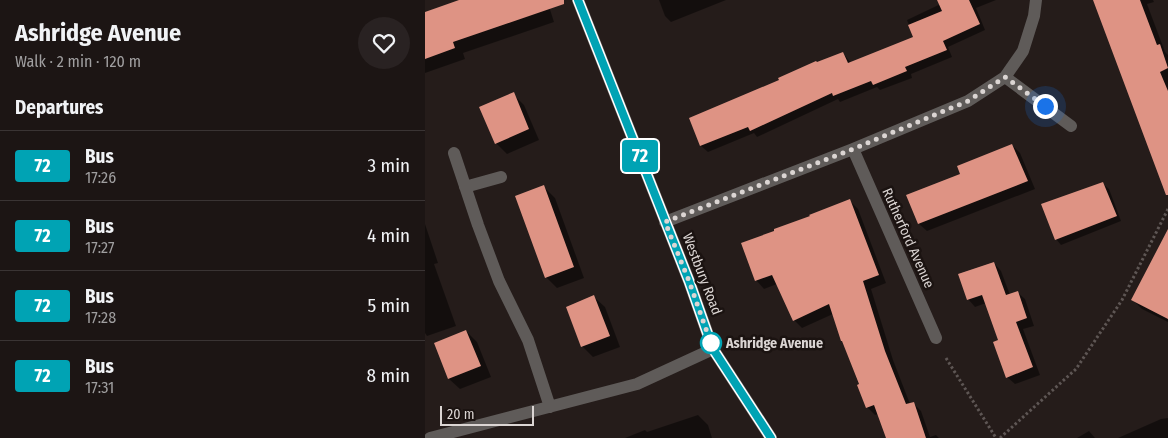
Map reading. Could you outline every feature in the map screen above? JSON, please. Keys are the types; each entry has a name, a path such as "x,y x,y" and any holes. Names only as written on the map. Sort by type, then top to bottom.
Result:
{"street":[{"name":"Westbury Road","path":"578,0 689,281 713,349 771,438"},
{"path":"665,222 853,149 968,101 1005,77 1023,51 1034,16 1036,0"},
{"path":"1005,77 1071,126"},
{"name":"Rutherford Avenue","path":"853,149 936,338"},
{"path":"454,153 499,281 528,340 551,407"},
{"path":"465,187 501,177"},
{"path":"430,438 637,384 713,349"}],"path":[{"path":"1000,438 1076,368 1121,300 1168,209"},
{"path":"936,338 955,374 996,438"}],"building":[{"path":"459,0 564,0 564,4 453,42 455,48 425,59 425,12"},
{"path":"937,0 969,0 980,24 943,41 947,50 905,67 907,71 873,85 871,81 833,96 832,93 750,131 748,127 700,146 689,118 779,80 778,78 816,61 843,52 848,63 913,37 908,25 942,11"},
{"path":"1093,0 1140,0 1157,45 1160,44 1168,68 1160,72 1168,91 1168,195 1166,195"},
{"path":"514,92 529,129 495,144 479,107"},
{"path":"1012,144 1028,181 918,224 906,195 960,174 957,166"},
{"path":"1103,182 1117,216 1055,240 1041,204"},
{"path":"544,185 574,267 545,278 515,196"},
{"path":"850,199 879,275 863,281 885,351 906,404 914,402 926,438 886,438 874,405 866,408 829,304 793,321 772,275 755,281 741,243"},
{"path":"1168,229 1168,319 1131,300"},
{"path":"994,262 1006,295 1018,291 1027,318 1016,322 1033,367 1006,378 993,342 998,340 982,295 967,300 958,274"},
{"path":"594,295 610,336 581,347 566,307"},
{"path":"466,330 481,366 448,379 434,343"}],"bus line":[{"name":"72","path":"578,0 689,281 713,349 771,438"}],"place":[{"name":"Ashridge Avenue","path":"711,343"}],"route":[{"path":"711,343 713,349 689,281 665,222 853,149 968,101 1005,77 1045,106"}]}
